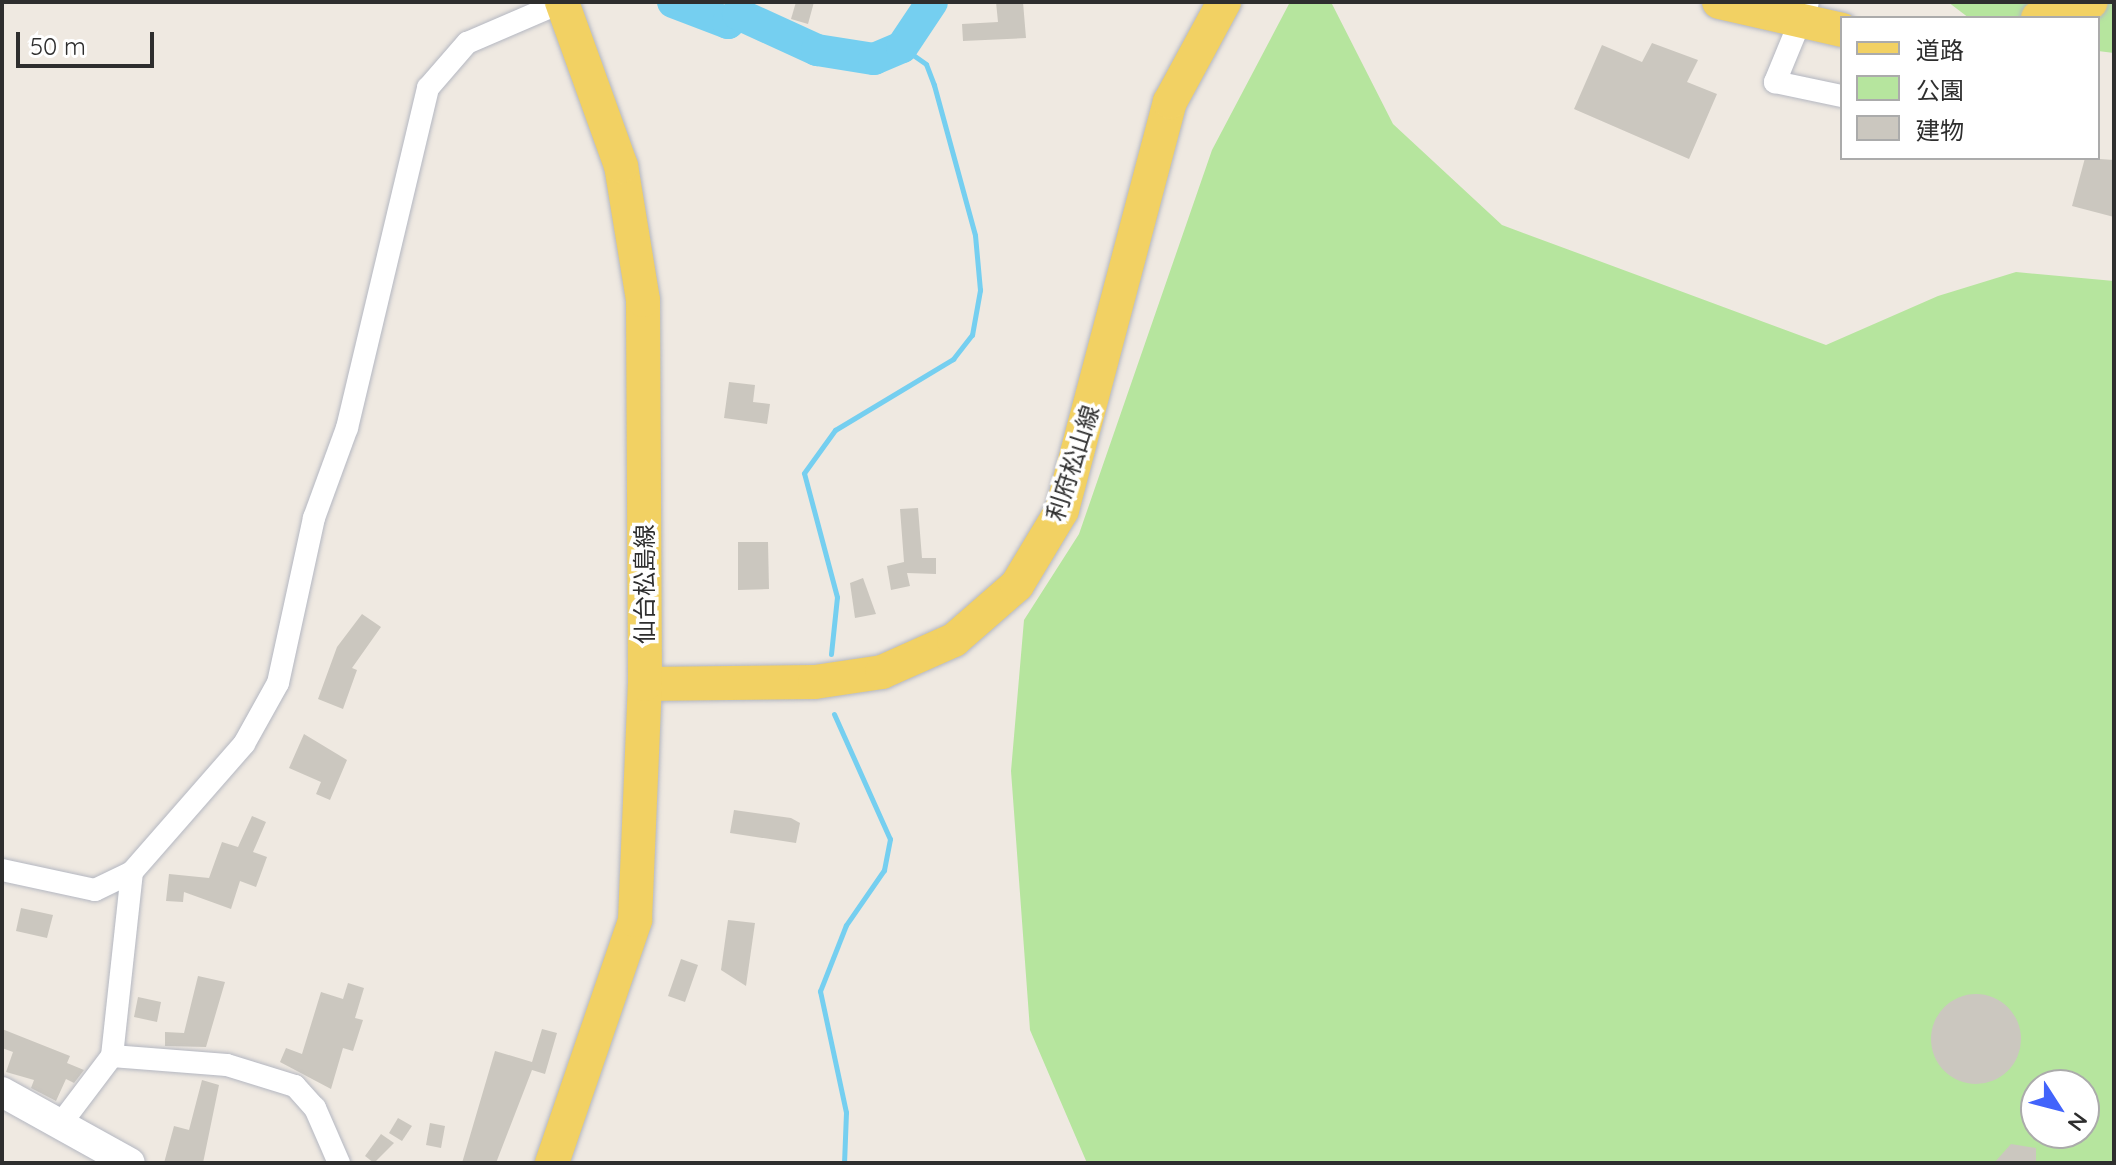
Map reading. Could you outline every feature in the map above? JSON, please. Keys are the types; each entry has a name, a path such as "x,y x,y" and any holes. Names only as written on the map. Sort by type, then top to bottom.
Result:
{"main road":[{"name":"仙台松島線","path":"552,1163 635,920 645,684 643,300 621,166 562,2"},
{"name":"利府松山線","path":"645,684 815,682 882,672 954,640 1017,585 1062,510 1170,102 1224,2"},
{"path":"1719,2 1801,13 1840,29"},
{"path":"2045,16 2091,2"}],"street":[{"path":"2,870 95,890 132,872 244,744 278,683 314,518 347,428 428,88 467,43 562,2"},
{"path":"1801,13 1775,82 1840,96"},
{"path":"59,1126 112,1056 132,872"},
{"path":"112,1056 227,1065 295,1086 315,1108 339,1163"},
{"path":"2,1092 130,1163"}],"green space":[{"path":"1290,2 1331,2 1393,124 1502,225 1826,345 1938,296 2016,272 2114,281 2114,1163 1087,1163 1030,1030 1011,771 1024,620 1079,534 1212,150"},
{"path":"1948,2 2114,2 2114,53 2100,51 2100,16 1966,16"}],"building":[{"path":"796,2 814,2 808,24 791,19"},
{"path":"996,2 1023,2 1026,38 963,41 962,24 998,22"},
{"path":"1652,43 1698,60 1687,82 1717,94 1689,159 1574,109 1602,45 1642,62"},
{"path":"2084,160 2114,160 2114,217 2072,206"},
{"path":"729,382 755,385 753,402 770,404 767,424 724,418"},
{"path":"918,508 922,558 936,558 936,574 907,573 910,586 891,590 887,566 904,562 900,509"},
{"path":"738,542 768,542 769,589 738,590"},
{"path":"863,578 876,614 855,618 850,583"},
{"path":"362,614 381,627 352,668 357,670 343,709 318,699 337,647"},
{"path":"304,734 347,760 330,800 316,794 321,782 289,768"},
{"path":"734,810 791,818 800,823 796,843 730,833"},
{"path":"252,816 266,822 253,852 267,857 256,887 240,881 231,909 184,892 183,902 166,901 169,874 209,878 222,842 238,847"},
{"path":"21,908 53,915 47,938 16,931"},
{"path":"728,920 755,923 746,986 721,970"},
{"path":"681,959 698,965 685,1002 668,996"},
{"path":"198,976 225,982 206,1047 165,1046 165,1032 184,1033"},
{"path":"348,983 364,988 355,1018 363,1020 353,1051 343,1048 331,1089 280,1062 286,1048 302,1054 321,992 343,999"},
{"path":"1976,994 1993,998 2008,1007 2017,1022 2021,1039 2017,1056 2008,1071 1993,1080 1976,1084 1959,1080 1944,1071 1935,1056 1931,1039 1935,1022 1944,1007 1959,998"},
{"path":"138,997 161,1002 157,1022 134,1017"},
{"path":"2,1029 70,1056 67,1063 84,1070 74,1083 66,1079 56,1101 31,1088 34,1080 6,1072 13,1052 2,1048"},
{"path":"542,1029 557,1033 545,1074 532,1070 496,1163 462,1163 495,1051 532,1062"},
{"path":"202,1080 219,1085 203,1163 164,1163 174,1126 189,1130"},
{"path":"398,1118 412,1126 402,1141 389,1133"},
{"path":"430,1123 445,1126 441,1148 426,1145"},
{"path":"381,1134 394,1143 374,1163 365,1156"},
{"path":"2011,1144 2020,1145 2020,1149 2036,1149 2036,1163 1994,1163"}],"waterway":[{"path":"673,2 728,23 738,14 817,50 874,59 902,47 932,2"},
{"path":"831,654 837,597 804,473 835,430 953,359 972,335 980,290 975,235 934,85 926,64 902,47"},
{"path":"834,714 890,839 884,870 846,925 820,991 846,1112 844,1163"}]}
